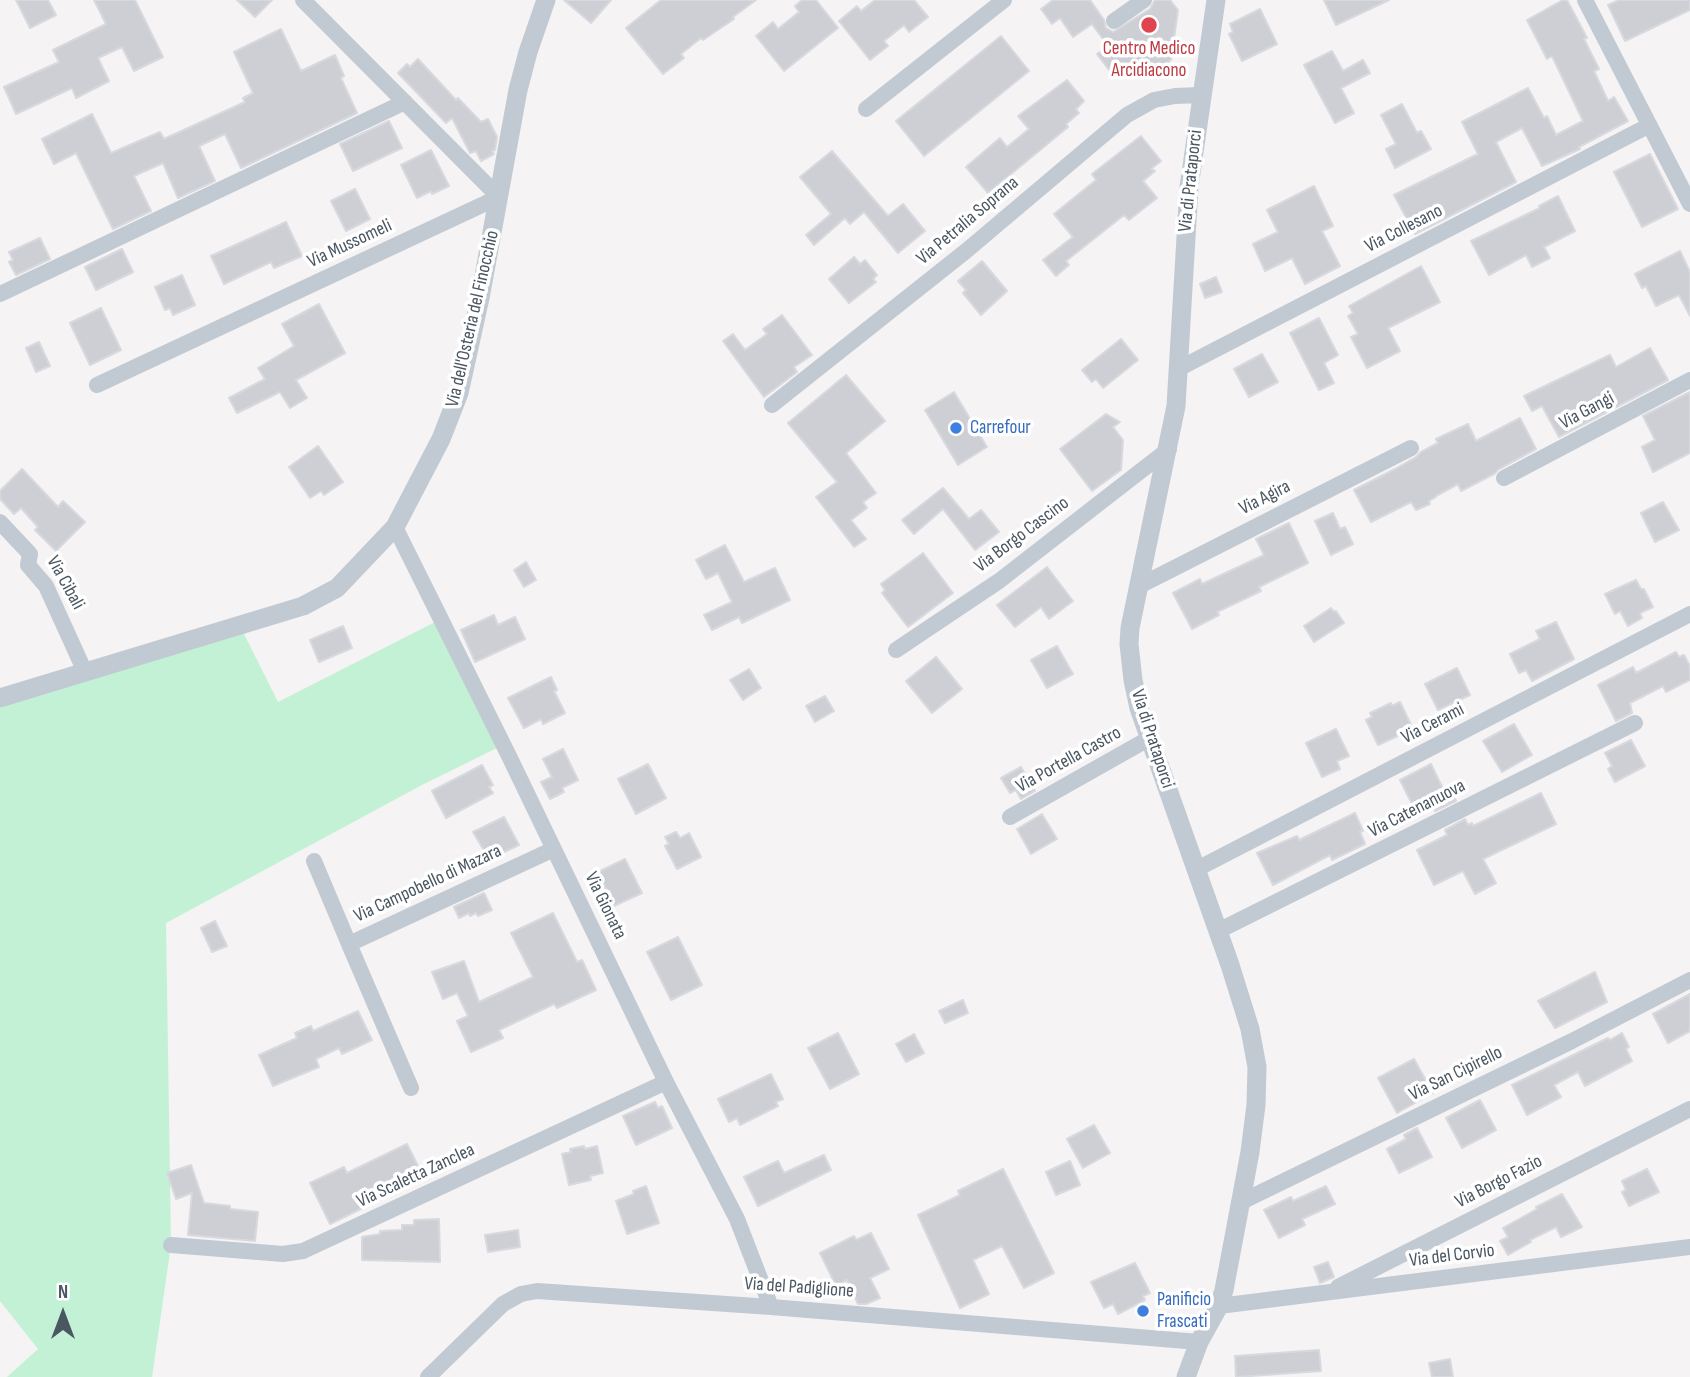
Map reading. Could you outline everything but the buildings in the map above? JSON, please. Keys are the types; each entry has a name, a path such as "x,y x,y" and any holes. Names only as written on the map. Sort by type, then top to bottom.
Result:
{"street":[{"path":"303,0 499,197"},
{"name":"Via dell'Osteria del Finocchio","path":"0,698 314,601 344,582 395,527 436,451 454,410 467,360 521,77 546,0"},
{"path":"866,108 1004,0"},
{"path":"1114,21 1144,0"},
{"name":"Via di Prataporci","path":"1186,1377 1199,1342 1219,1306 1251,1141 1257,1067 1247,1017 1136,698 1130,662 1130,628 1169,449 1180,368 1189,187 1216,0"},
{"path":"1584,0 1690,204"},
{"name":"Via Petralia Soprana","path":"772,405 966,251 1127,115 1154,100 1201,95"},
{"path":"0,295 405,102"},
{"name":"Via Collesano","path":"1180,368 1648,126"},
{"name":"Via Mussomeli","path":"97,385 499,197"},
{"name":"Via Gangi","path":"1504,478 1690,380"},
{"name":"Via Agira","path":"1139,586 1411,448"},
{"name":"Via Borgo Cascino","path":"896,650 999,581 1169,449"},
{"name":"Via Cibali","path":"0,522 28,551 28,565 46,586 85,672"},
{"name":"Via Gionata","path":"395,527 666,1082 737,1219 771,1307"},
{"name":"Via Cerami","path":"1195,870 1690,614"},
{"name":"Via Catenanuova","path":"1218,931 1635,723"},
{"name":"Via Portella Castro","path":"1010,817 1150,738"},
{"name":"Via Campobello di Mazara","path":"411,1088 349,944 554,849"},
{"path":"314,862 349,944"},
{"name":"Via San Cipirello","path":"1240,1202 1572,1041 1690,979"},
{"name":"Via Scaletta Zanclea","path":"171,1245 277,1254 303,1251 666,1082"},
{"name":"Via Borgo Fazio","path":"1327,1293 1690,1109"},
{"name":"Via del Corvio","path":"1219,1306 1690,1247"},
{"name":"Via del Padiglione","path":"428,1377 503,1304 514,1297 544,1291 1199,1342"}],"green space":[{"path":"441,619 503,745 422,785 166,923 171,1245 152,1377 7,1377 38,1349 0,1301 0,698 240,626 278,702"}],"place":[{"name":"Centro Medico Arcidiacono","path":"1149,25"},
{"name":"Carrefour","path":"956,428"},
{"name":"Panificio Frascati","path":"1143,1311"}]}
